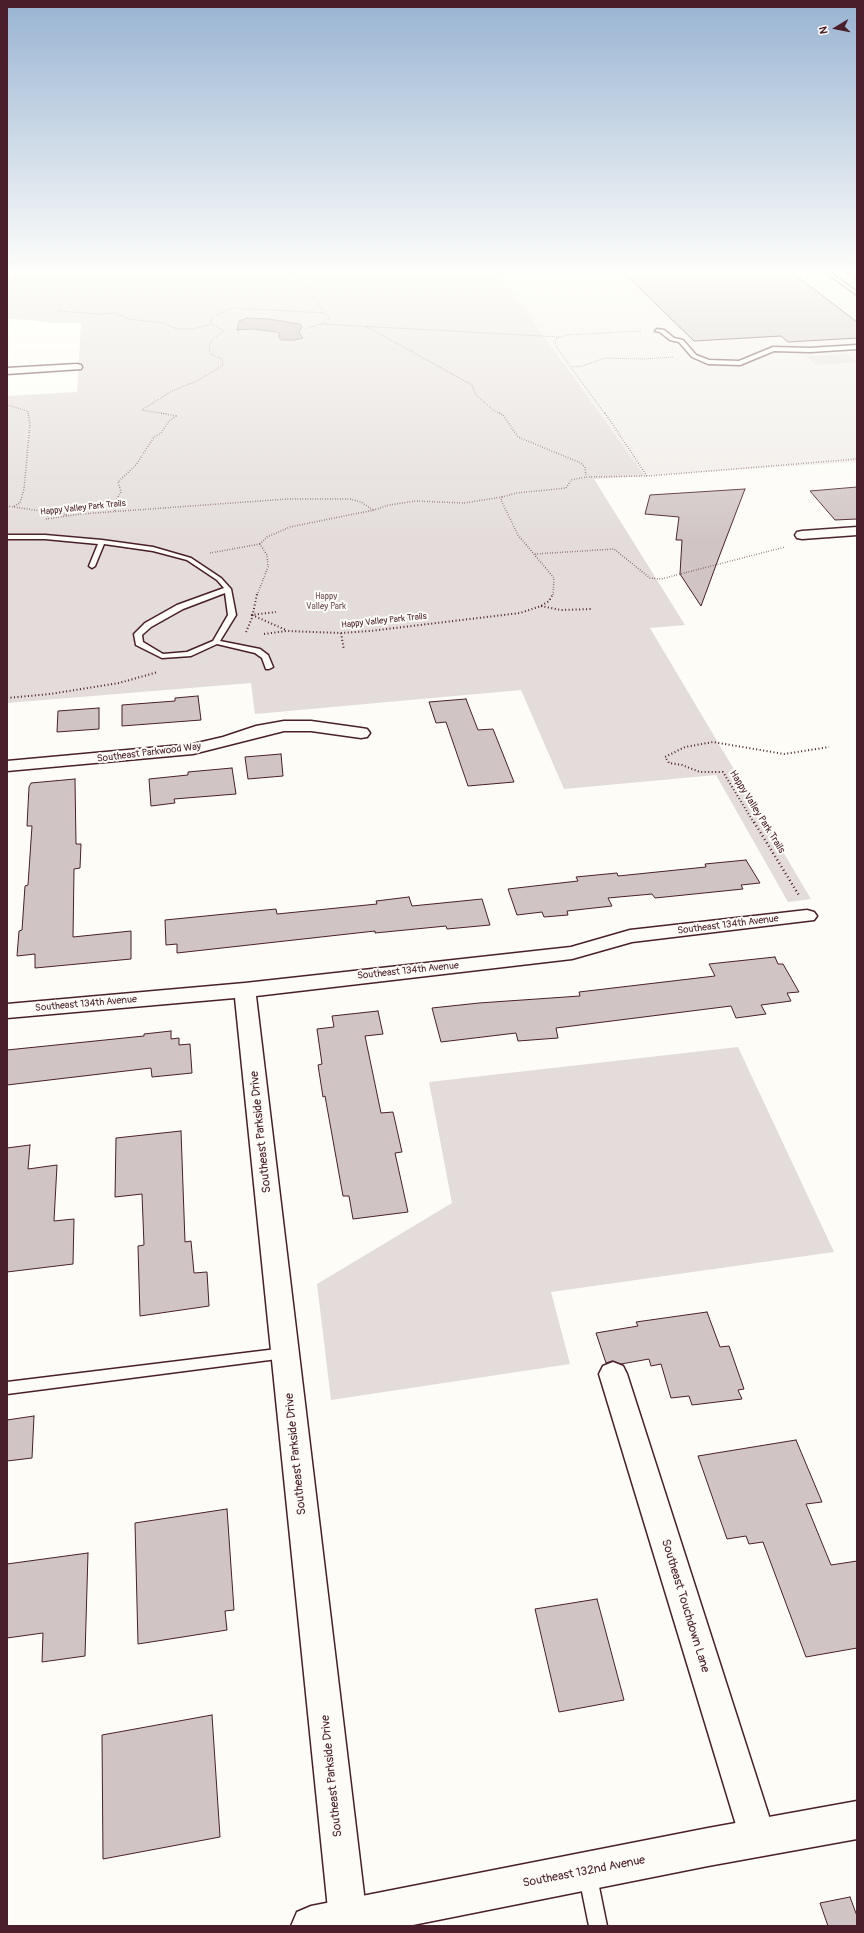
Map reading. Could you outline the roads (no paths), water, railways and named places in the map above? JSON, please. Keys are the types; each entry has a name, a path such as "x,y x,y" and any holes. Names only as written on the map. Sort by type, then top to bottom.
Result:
{"street":[{"path":"7,370 77,367"},
{"path":"802,535 857,532"},
{"name":"Southeast Parkwood Way","path":"7,766 193,749 228,741 262,730 284,726 311,726 361,733"},
{"name":"Southeast 134th Avenue","path":"7,1011 245,990 572,953 630,936 807,916"},
{"name":"Southeast Parkside Drive","path":"245,990 348,1919"},
{"name":"Southeast Touchdown Lane","path":"613,1374 758,1838"},
{"name":"Southeast 132nd Avenue","path":"311,1926 857,1820"}],"lane":[{"path":"706,361 740,363 744,361"},
{"path":"7,537 45,537 102,542 153,549 189,559 219,579 228,589 232,615 216,642"},
{"path":"92,566 102,542"},
{"path":"228,589 180,607 148,625 138,634 139,643 162,656 188,654 216,642 257,651 265,656 269,667"},
{"path":"7,1388 285,1353"},
{"path":"587,1872 598,1926"}],"park label":[{"name":"Happy Valley Park","path":"326,602"}]}
